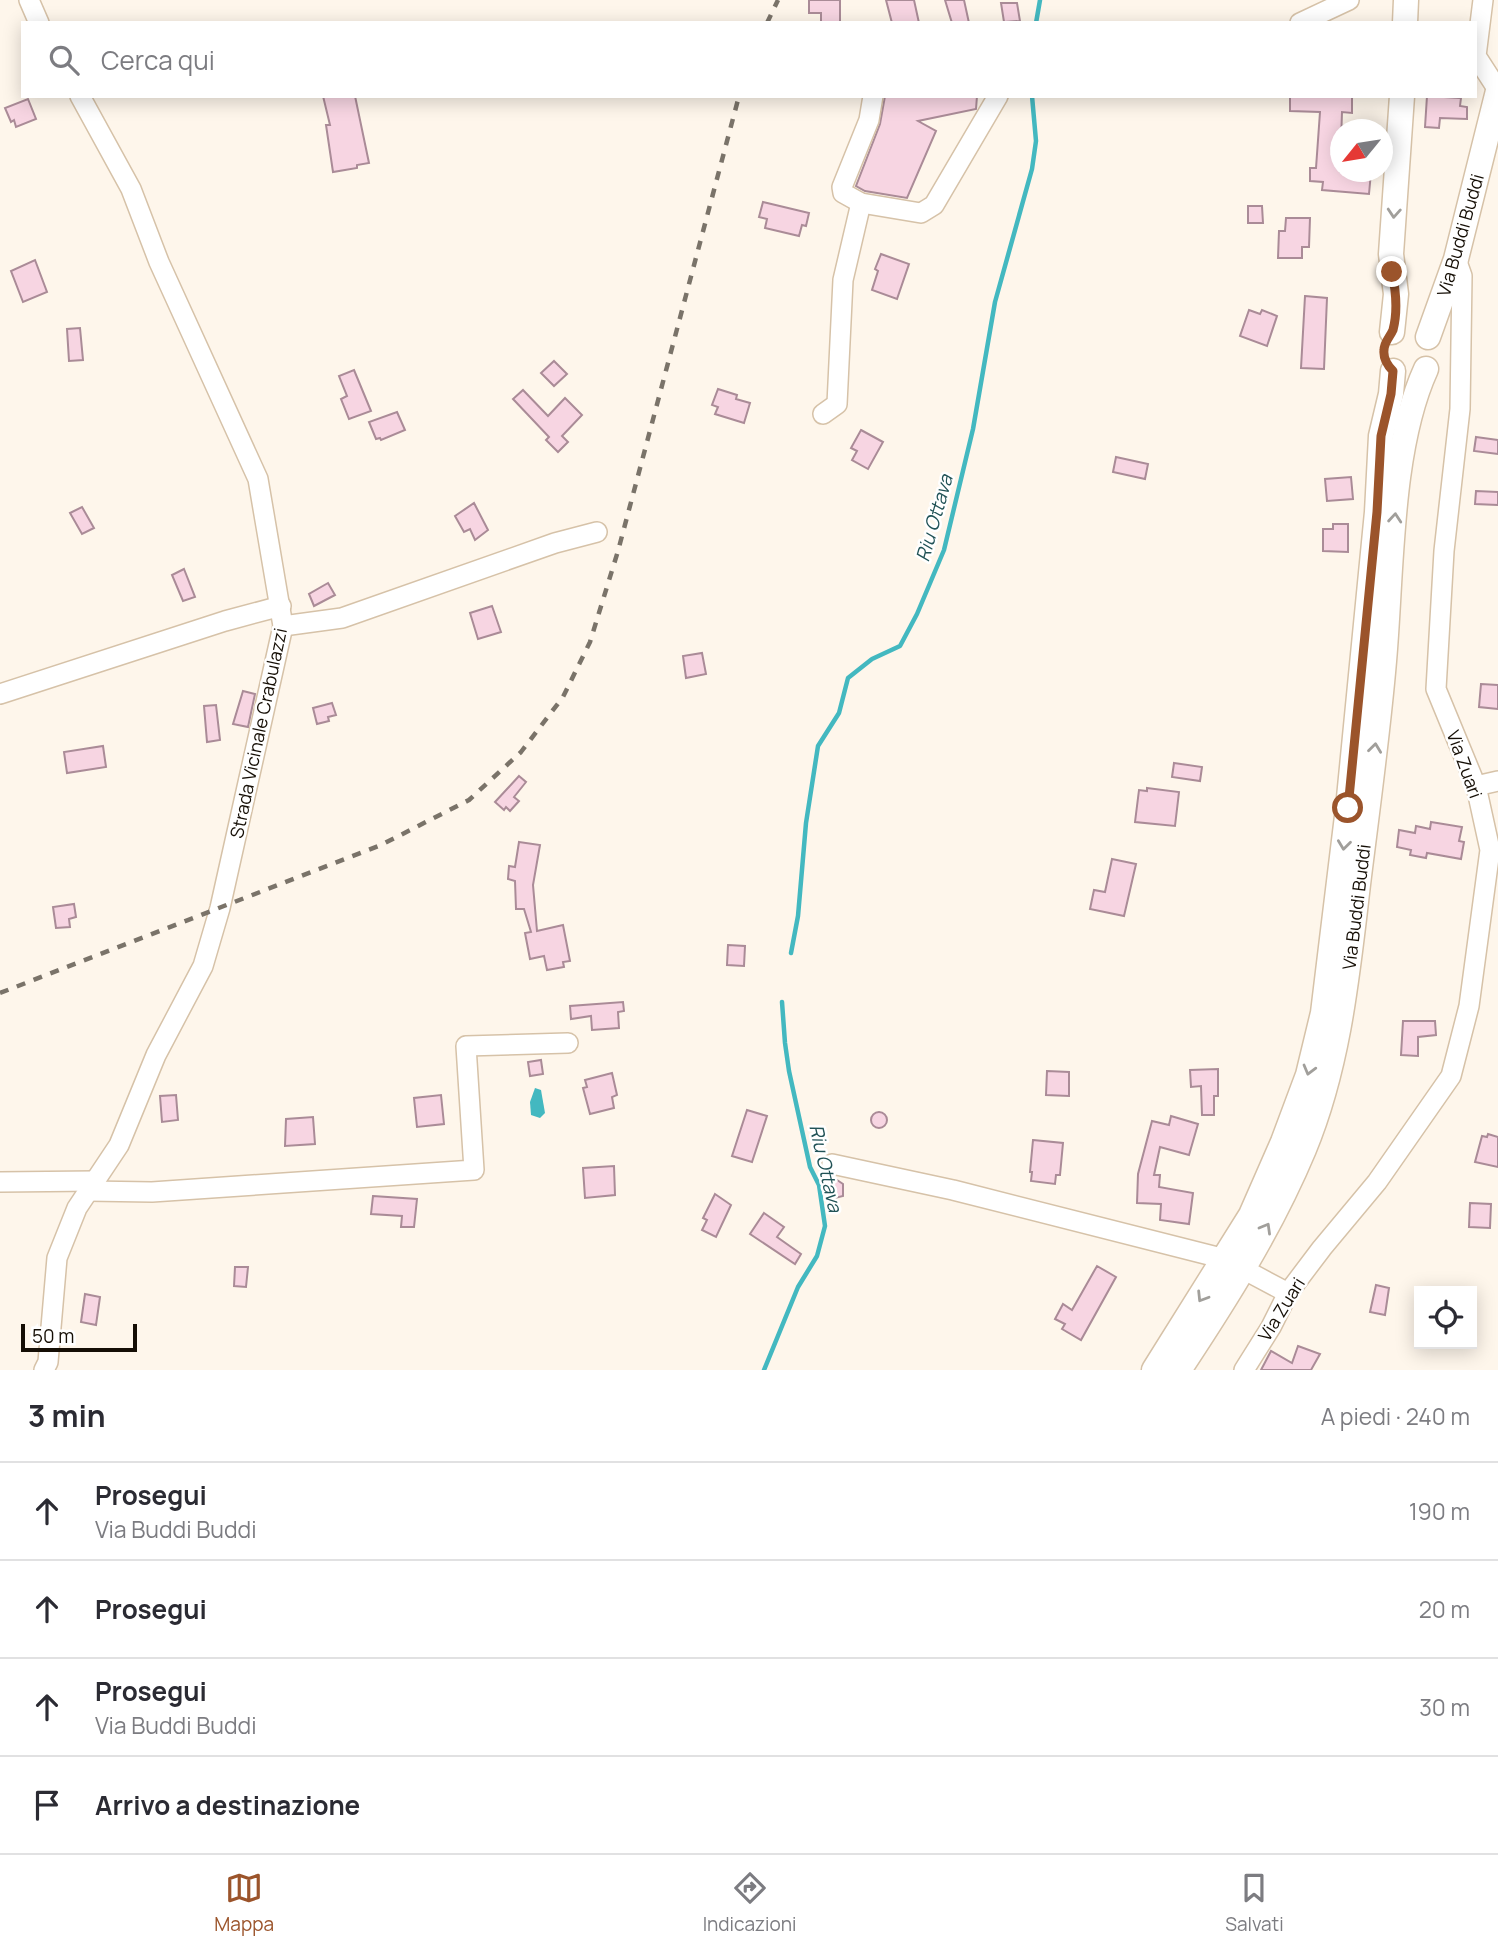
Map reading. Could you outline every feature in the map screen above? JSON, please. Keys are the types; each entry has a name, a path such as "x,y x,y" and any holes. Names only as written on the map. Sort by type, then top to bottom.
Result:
{"main road":[{"path":"1405,21 1406,0"},
{"name":"Via Buddi Buddi","path":"1428,337 1456,260 1498,91"},
{"path":"1392,332 1396,294 1391,254 1402,98"},
{"path":"1415,327 1428,337 1433,353 1426,369 1413,376 1399,374 1388,365 1383,352 1392,332 1399,328 1415,327"},
{"name":"Via Buddi Buddi","path":"1154,1370 1272,1217 1304,1148 1328,1076 1345,996 1384,663 1401,468 1413,407 1426,369"},
{"name":"Via Buddi Buddi","path":"1179,1370 1233,1287 1234,1264 1308,1075 1323,1013 1349,795 1377,512 1381,436 1391,394 1393,371"}],"street":[{"path":"29,0 38,21"},
{"path":"1304,21 1349,0"},
{"path":"1477,48 1483,0"},
{"path":"1477,58 1498,91"},
{"name":"Strada Vicinale Crabulazzi","path":"44,1370 48,1362 57,1258 77,1208 119,1144 156,1055 202,966 220,908 283,626 258,479 159,262 131,189 81,98"},
{"path":"873,98 869,120 842,187 844,193 861,203 921,213 934,205 997,98"},
{"path":"822,414 836,404 843,280 861,203"},
{"name":"Via Zuari","path":"1244,1370 1288,1293 1377,1182 1451,1076 1469,1006 1490,850 1476,786 1436,689 1444,551 1460,409 1462,276 1456,260"},
{"path":"283,626 342,618 555,543 597,532"},
{"path":"0,694 212,625 281,606"},
{"path":"1476,786 1498,781"},
{"path":"0,1182 152,1192 474,1170 466,1046 568,1043"},
{"path":"832,1164 953,1190 1234,1264 1288,1293"}],"water":[{"path":"535,1088 541,1090 545,1113 540,1118 531,1115 530,1102"}],"building":[{"path":"809,0 840,0 840,21 821,21 821,13 809,13"},
{"path":"886,0 914,0 919,21 891,21"},
{"path":"945,0 964,0 969,21 951,21"},
{"path":"1001,3 1017,3 1020,21 1004,21"},
{"path":"323,98 355,98 369,163 333,172 326,125 330,125"},
{"path":"885,98 977,98 976,109 918,121 936,131 907,198 865,191 856,186 880,124"},
{"path":"1290,98 1352,98 1352,113 1342,112 1342,119 1330,119 1330,182 1370,182 1369,194 1322,190 1323,182 1310,181 1310,168 1316,168 1320,112 1290,111"},
{"path":"1427,98 1461,98 1460,106 1467,107 1467,119 1440,118 1439,128 1425,127"},
{"path":"28,99 36,119 16,127 5,108"},
{"path":"763,202 809,213 806,226 802,225 799,236 765,228 767,219 759,217"},
{"path":"1248,206 1262,206 1263,223 1248,223"},
{"path":"1286,218 1310,218 1309,247 1302,247 1302,258 1278,258 1279,231 1285,231"},
{"path":"881,254 909,264 897,299 872,290 878,271 875,269"},
{"path":"35,260 47,292 23,302 11,271"},
{"path":"1305,296 1327,298 1324,369 1301,368"},
{"path":"1249,310 1260,314 1262,310 1277,316 1267,346 1240,336"},
{"path":"80,328 83,360 69,361 67,329"},
{"path":"554,361 567,374 554,386 541,373"},
{"path":"354,370 371,411 349,419 341,399 347,396 339,376"},
{"path":"718,389 737,395 736,399 750,403 744,423 715,414 718,407 712,405"},
{"path":"523,390 548,416 565,398 582,415 562,436 568,442 558,452 546,440 549,437 513,399"},
{"path":"397,412 405,430 381,440 376,439 369,422"},
{"path":"861,430 883,442 868,469 852,460 857,451 851,448"},
{"path":"1476,437 1498,440 1498,454 1474,451"},
{"path":"1116,457 1148,464 1145,479 1113,472"},
{"path":"1351,477 1353,499 1327,501 1325,479"},
{"path":"1476,491 1498,492 1498,505 1475,504"},
{"path":"474,503 488,530 475,540 470,529 464,532 455,516"},
{"path":"82,507 94,528 82,534 70,513"},
{"path":"1333,524 1348,524 1348,552 1323,551 1323,529 1333,529"},
{"path":"184,569 195,597 183,601 172,575"},
{"path":"328,583 335,595 314,606 309,594"},
{"path":"492,606 501,632 478,639 470,613"},
{"path":"702,653 706,674 686,678 683,656"},
{"path":"1481,684 1498,685 1498,709 1479,707"},
{"path":"243,691 255,694 248,727 233,724"},
{"path":"332,703 336,715 328,717 329,721 317,724 313,708"},
{"path":"216,705 220,740 207,742 204,706"},
{"path":"103,746 106,767 67,773 64,752"},
{"path":"1174,763 1202,767 1200,781 1172,777"},
{"path":"519,776 526,782 514,797 519,801 510,811 506,807 504,810 495,802"},
{"path":"1147,788 1179,792 1175,826 1135,822 1139,790 1147,791"},
{"path":"1431,822 1462,827 1459,841 1464,842 1461,859 1427,853 1426,858 1410,855 1411,850 1397,847 1399,830 1415,833 1416,826 1430,829"},
{"path":"519,842 540,845 533,885 537,931 563,925 570,961 563,962 564,967 547,970 544,956 530,959 525,933 531,932 524,909 516,909 515,881 508,879 509,866 515,867"},
{"path":"1112,859 1136,864 1124,916 1090,909 1094,890 1105,892"},
{"path":"74,904 76,917 69,919 70,927 56,928 53,907"},
{"path":"728,945 745,946 744,966 727,965"},
{"path":"623,1002 624,1011 618,1012 619,1028 592,1030 591,1016 571,1019 570,1006"},
{"path":"1403,1021 1435,1021 1436,1035 1418,1037 1418,1056 1401,1055"},
{"path":"541,1060 543,1074 530,1076 528,1062"},
{"path":"1218,1069 1218,1096 1214,1096 1214,1115 1202,1115 1201,1086 1191,1087 1190,1070"},
{"path":"1047,1071 1069,1072 1069,1096 1046,1095"},
{"path":"612,1073 617,1095 612,1097 614,1108 590,1114 583,1088 587,1087 585,1080"},
{"path":"176,1095 178,1120 162,1122 160,1096"},
{"path":"441,1095 444,1124 417,1127 414,1098"},
{"path":"747,1110 767,1116 752,1162 732,1156"},
{"path":"879,1112 887,1120 879,1128 871,1120"},
{"path":"1171,1116 1198,1124 1189,1155 1160,1147 1154,1175 1160,1175 1159,1187 1193,1193 1189,1224 1160,1220 1161,1204 1137,1203 1138,1174 1152,1121 1169,1125"},
{"path":"313,1117 315,1144 285,1146 286,1119"},
{"path":"1488,1134 1498,1137 1498,1167 1475,1162 1482,1136 1487,1137"},
{"path":"1033,1140 1063,1143 1060,1175 1056,1175 1055,1184 1031,1181"},
{"path":"614,1166 615,1195 585,1198 583,1168"},
{"path":"834,1178 843,1184 843,1196 835,1198 825,1192 826,1180"},
{"path":"715,1194 731,1205 716,1237 702,1230 707,1220 703,1218"},
{"path":"373,1196 417,1199 414,1227 401,1227 402,1216 371,1214"},
{"path":"1470,1203 1491,1204 1490,1228 1469,1227"},
{"path":"764,1213 784,1227 777,1237 801,1254 795,1264 750,1234"},
{"path":"1097,1266 1116,1277 1081,1340 1062,1329 1065,1324 1055,1319 1063,1304 1072,1310"},
{"path":"235,1267 248,1267 246,1287 234,1286"},
{"path":"1376,1285 1389,1288 1385,1315 1370,1312"},
{"path":"85,1294 100,1297 96,1325 81,1322"},
{"path":"1298,1346 1320,1354 1311,1370 1261,1370 1271,1351 1292,1363"}],"waterway":[{"name":"Riu Ottava","path":"1036,21 1040,0"},
{"name":"Riu Ottava","path":"791,953 798,916 806,823 818,746 839,713 848,678 872,659 900,646 917,614 944,550 973,429 995,302 1032,169 1036,141 1032,98"},
{"name":"Riu Ottava","path":"764,1370 798,1287 817,1256 825,1226 819,1185 810,1167 789,1071 782,1002"}],"railway":[{"path":"768,21 778,0"},
{"path":"0,993 381,845 469,800 521,752 563,697 590,642 618,551 738,98"}],"route":[{"path":"1348,808 1377,512 1381,436 1391,394 1393,371 1383,352 1392,332 1395,309 1396,294 1392,272"}]}
